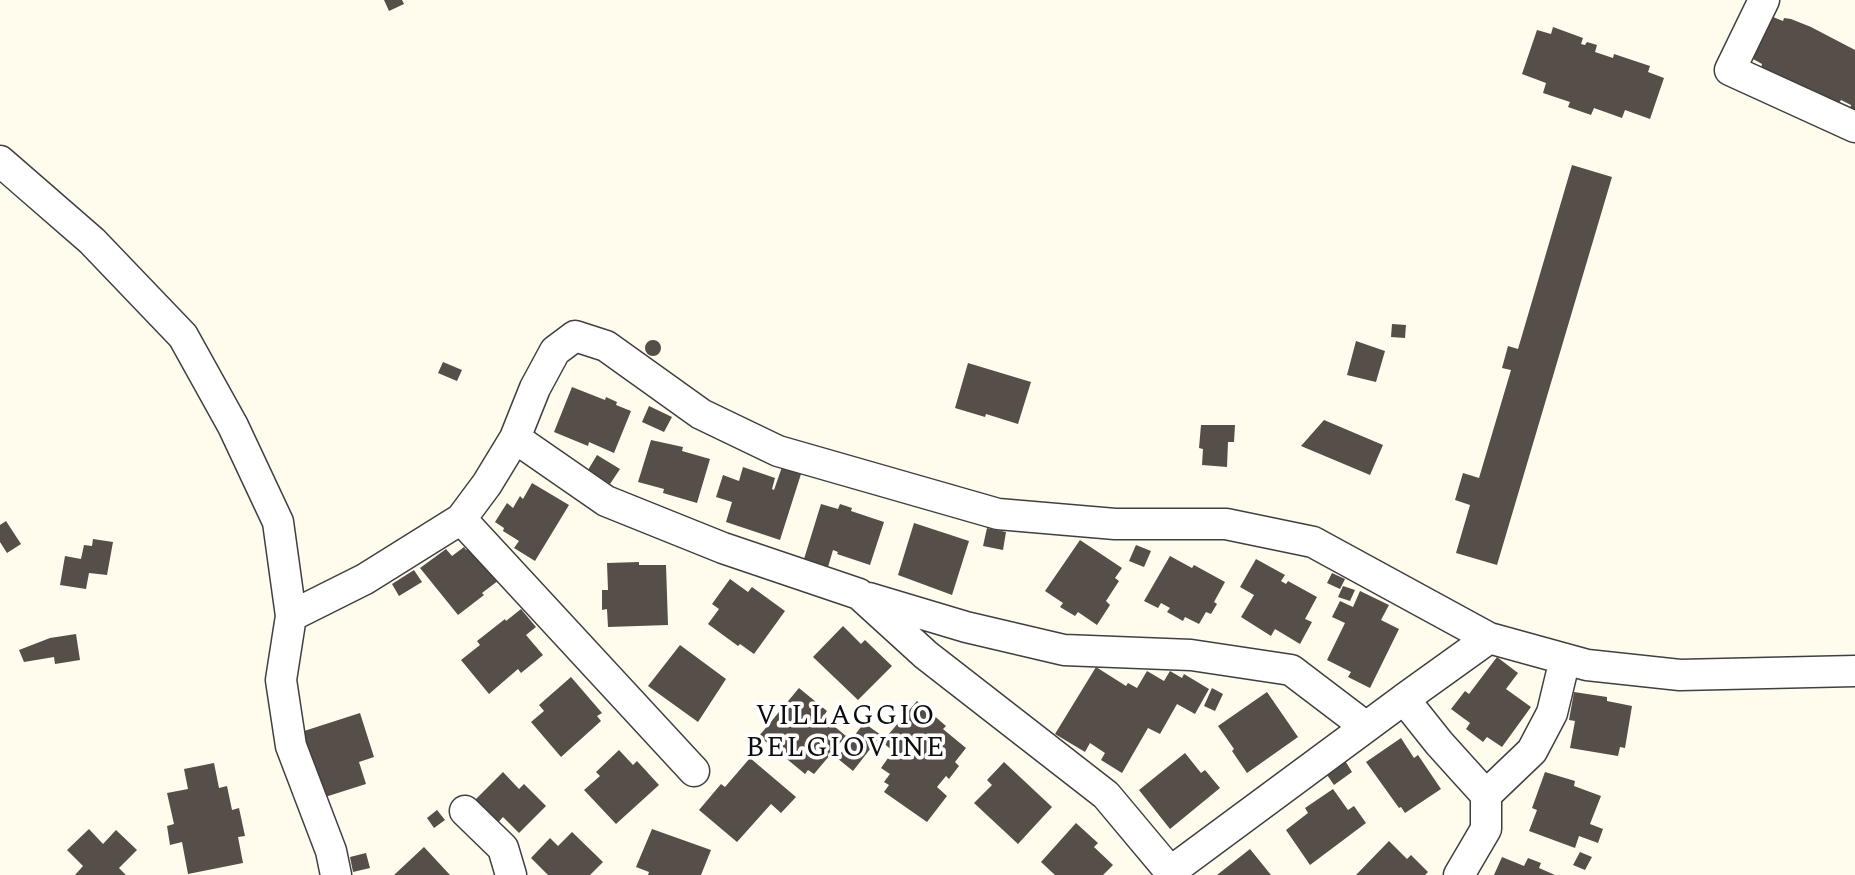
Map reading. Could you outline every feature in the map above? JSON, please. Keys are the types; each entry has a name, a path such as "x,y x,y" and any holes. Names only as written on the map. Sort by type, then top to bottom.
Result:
{"street":[{"path":"1764,0 1730,70 1855,127"},
{"path":"0,161 93,241 183,337 233,426 278,522 291,616 281,680 291,747 331,851 336,875"},
{"path":"291,616 365,579 461,519 487,484 515,438 535,388 555,351 575,337 606,346 701,414 778,451 998,514 1115,524 1226,524 1313,542 1489,638 1587,665 1680,675 1855,671"},
{"path":"515,438 606,501 723,548 966,628 1064,650 1191,655 1291,670 1366,727"},
{"path":"461,519 694,771"},
{"path":"859,594 926,655 1106,795 1171,874 1489,638"},
{"path":"1486,795 1532,751 1552,713 1565,659"},
{"path":"1404,699 1486,795 1486,829 1459,875"},
{"path":"465,811 503,848 511,875"}],"building":[{"path":"384,0 402,0 404,4 389,11"},
{"path":"1773,17 1783,21 1784,18 1791,19 1811,27 1855,50 1855,114 1850,109 1851,105 1841,100 1839,103 1818,96 1761,68 1762,64 1753,59"},
{"path":"1553,27 1583,38 1581,44 1585,45 1587,42 1597,45 1595,52 1613,58 1614,54 1650,66 1648,72 1664,78 1650,119 1625,110 1622,118 1594,108 1591,115 1568,107 1570,102 1543,93 1546,83 1522,74 1537,30 1551,34"},
{"path":"1572,165 1612,177 1497,565 1456,553 1470,505 1455,500 1463,473 1479,478 1511,370 1502,368 1508,346 1518,349"},
{"path":"1392,324 1406,325 1405,338 1391,337"},
{"path":"650,340 656,340 661,348 659,354 650,356 645,351 645,345"},
{"path":"1356,341 1385,351 1376,382 1347,375"},
{"path":"443,362 462,370 457,381 438,373"},
{"path":"968,363 1031,382 1018,424 955,408"},
{"path":"572,387 605,400 606,397 631,411 614,453 589,442 588,446 554,432"},
{"path":"649,406 672,417 664,432 642,422"},
{"path":"1324,420 1383,445 1370,475 1301,446"},
{"path":"1201,425 1235,425 1234,442 1228,442 1227,467 1202,465 1203,449 1199,448"},
{"path":"651,440 683,447 682,451 710,459 697,503 663,493 664,489 638,482"},
{"path":"597,455 620,469 610,484 588,470"},
{"path":"743,467 775,478 774,490 782,467 801,474 780,540 726,522 732,502 716,497 723,475 739,481"},
{"path":"532,483 569,505 535,561 514,548 519,541 495,522 507,503 513,508 520,496 523,499"},
{"path":"821,504 838,509 840,504 852,508 851,511 884,522 870,565 837,554 838,552 833,550 828,567 804,559"},
{"path":"6,521 21,544 7,553 0,542 0,525"},
{"path":"914,523 969,541 952,595 898,575"},
{"path":"987,528 1006,532 1003,550 983,546"},
{"path":"93,539 113,542 107,575 89,573 86,589 60,585 65,556 81,559 84,545 92,546"},
{"path":"479,540 507,574 458,615 420,568 446,549 452,556"},
{"path":"1080,540 1122,568 1115,578 1119,581 1106,601 1110,605 1097,625 1078,612 1075,616 1060,607 1063,603 1045,591"},
{"path":"1136,545 1151,551 1144,567 1129,561"},
{"path":"1170,556 1192,568 1194,565 1225,582 1211,614 1206,612 1199,624 1185,617 1183,621 1167,612 1170,608 1161,603 1158,608 1144,601"},
{"path":"1256,559 1285,575 1281,581 1286,584 1288,581 1317,597 1305,619 1312,622 1300,644 1275,629 1271,636 1241,617 1254,595 1240,587"},
{"path":"639,562 639,565 666,565 668,625 608,627 607,609 602,610 602,590 608,590 607,563"},
{"path":"414,570 422,582 399,596 392,584"},
{"path":"1332,573 1345,579 1340,589 1327,583"},
{"path":"730,579 748,592 752,587 785,611 754,654 708,624 719,609 712,604"},
{"path":"1343,586 1355,590 1350,601 1338,597"},
{"path":"1360,591 1389,605 1381,620 1399,629 1370,688 1348,677 1351,672 1327,660 1345,623 1332,617 1340,601 1353,607"},
{"path":"521,609 536,627 526,635 543,655 521,673 518,669 489,694 461,660 480,645 477,641"},
{"path":"843,626 861,644 865,640 892,666 858,700 813,657"},
{"path":"76,634 80,660 55,664 54,657 24,662 19,650 50,638"},
{"path":"680,645 726,679 698,722 648,686"},
{"path":"1497,657 1518,673 1506,689 1531,707 1502,747 1487,737 1483,742 1466,729 1470,723 1451,709 1465,691 1469,694"},
{"path":"1096,667 1126,686 1128,683 1137,688 1147,671 1164,681 1170,671 1182,678 1184,674 1209,689 1195,714 1177,704 1160,734 1148,728 1122,773 1101,760 1105,753 1090,743 1085,752 1055,734"},
{"path":"571,677 602,713 597,716 601,721 561,757 531,722 544,711 539,705"},
{"path":"799,688 827,711 823,717 846,736 814,774 808,770 805,774 759,736"},
{"path":"1212,688 1223,694 1215,711 1204,706"},
{"path":"1267,692 1298,737 1247,773 1218,726"},
{"path":"1574,692 1607,697 1607,701 1632,706 1625,748 1620,747 1618,756 1570,748 1575,721 1569,720"},
{"path":"917,701 946,726 943,729 966,748 955,762 959,766 949,779 946,776 937,787 947,796 927,822 884,792 889,785 884,782 890,774 881,768 893,751 882,742"},
{"path":"360,713 374,757 359,762 366,784 322,798 301,732"},
{"path":"864,723 881,735 853,771 837,758"},
{"path":"1401,738 1414,758 1418,755 1441,789 1405,813 1366,762"},
{"path":"619,750 633,765 637,761 659,785 616,824 584,790 600,776 596,772"},
{"path":"1185,753 1201,773 1205,770 1220,788 1170,829 1139,790"},
{"path":"750,758 796,797 781,813 771,804 737,842 699,810 721,784 725,787"},
{"path":"1344,759 1352,772 1334,785 1325,772"},
{"path":"1004,762 1052,807 1018,844 974,803 992,785 987,780"},
{"path":"214,763 219,788 227,786 232,810 239,808 245,836 238,837 243,863 188,874 182,842 170,845 167,826 174,824 167,793 188,789 184,769"},
{"path":"503,772 519,789 524,784 546,806 519,833 503,817 496,825 473,802"},
{"path":"1545,772 1575,781 1574,786 1601,796 1590,824 1603,829 1598,843 1579,836 1575,848 1529,831 1537,810 1532,808"},
{"path":"1333,789 1348,810 1354,806 1366,823 1310,865 1286,830 1308,813 1305,808"},
{"path":"437,810 445,820 434,828 427,818"},
{"path":"1076,823 1098,843 1094,847 1113,865 1103,875 1055,875 1041,862"},
{"path":"89,829 103,844 116,830 137,850 119,868 126,875 75,875 83,866 67,850"},
{"path":"652,829 711,850 701,875 648,875 649,872 636,867"},
{"path":"572,832 603,862 590,875 548,875 531,858 550,838 558,846"},
{"path":"1389,841 1407,859 1411,855 1428,872 1425,875 1356,875"},
{"path":"424,847 450,875 394,875"},
{"path":"1250,849 1271,875 1217,875"},
{"path":"1580,852 1592,857 1585,870 1573,865"},
{"path":"366,853 370,868 353,872 350,857"},
{"path":"1502,857 1524,866 1528,858 1541,863 1539,868 1555,875 1494,875"}],"district":[{"name":"VILLAGGIO BELGIOVINE","path":"846,735"}]}
